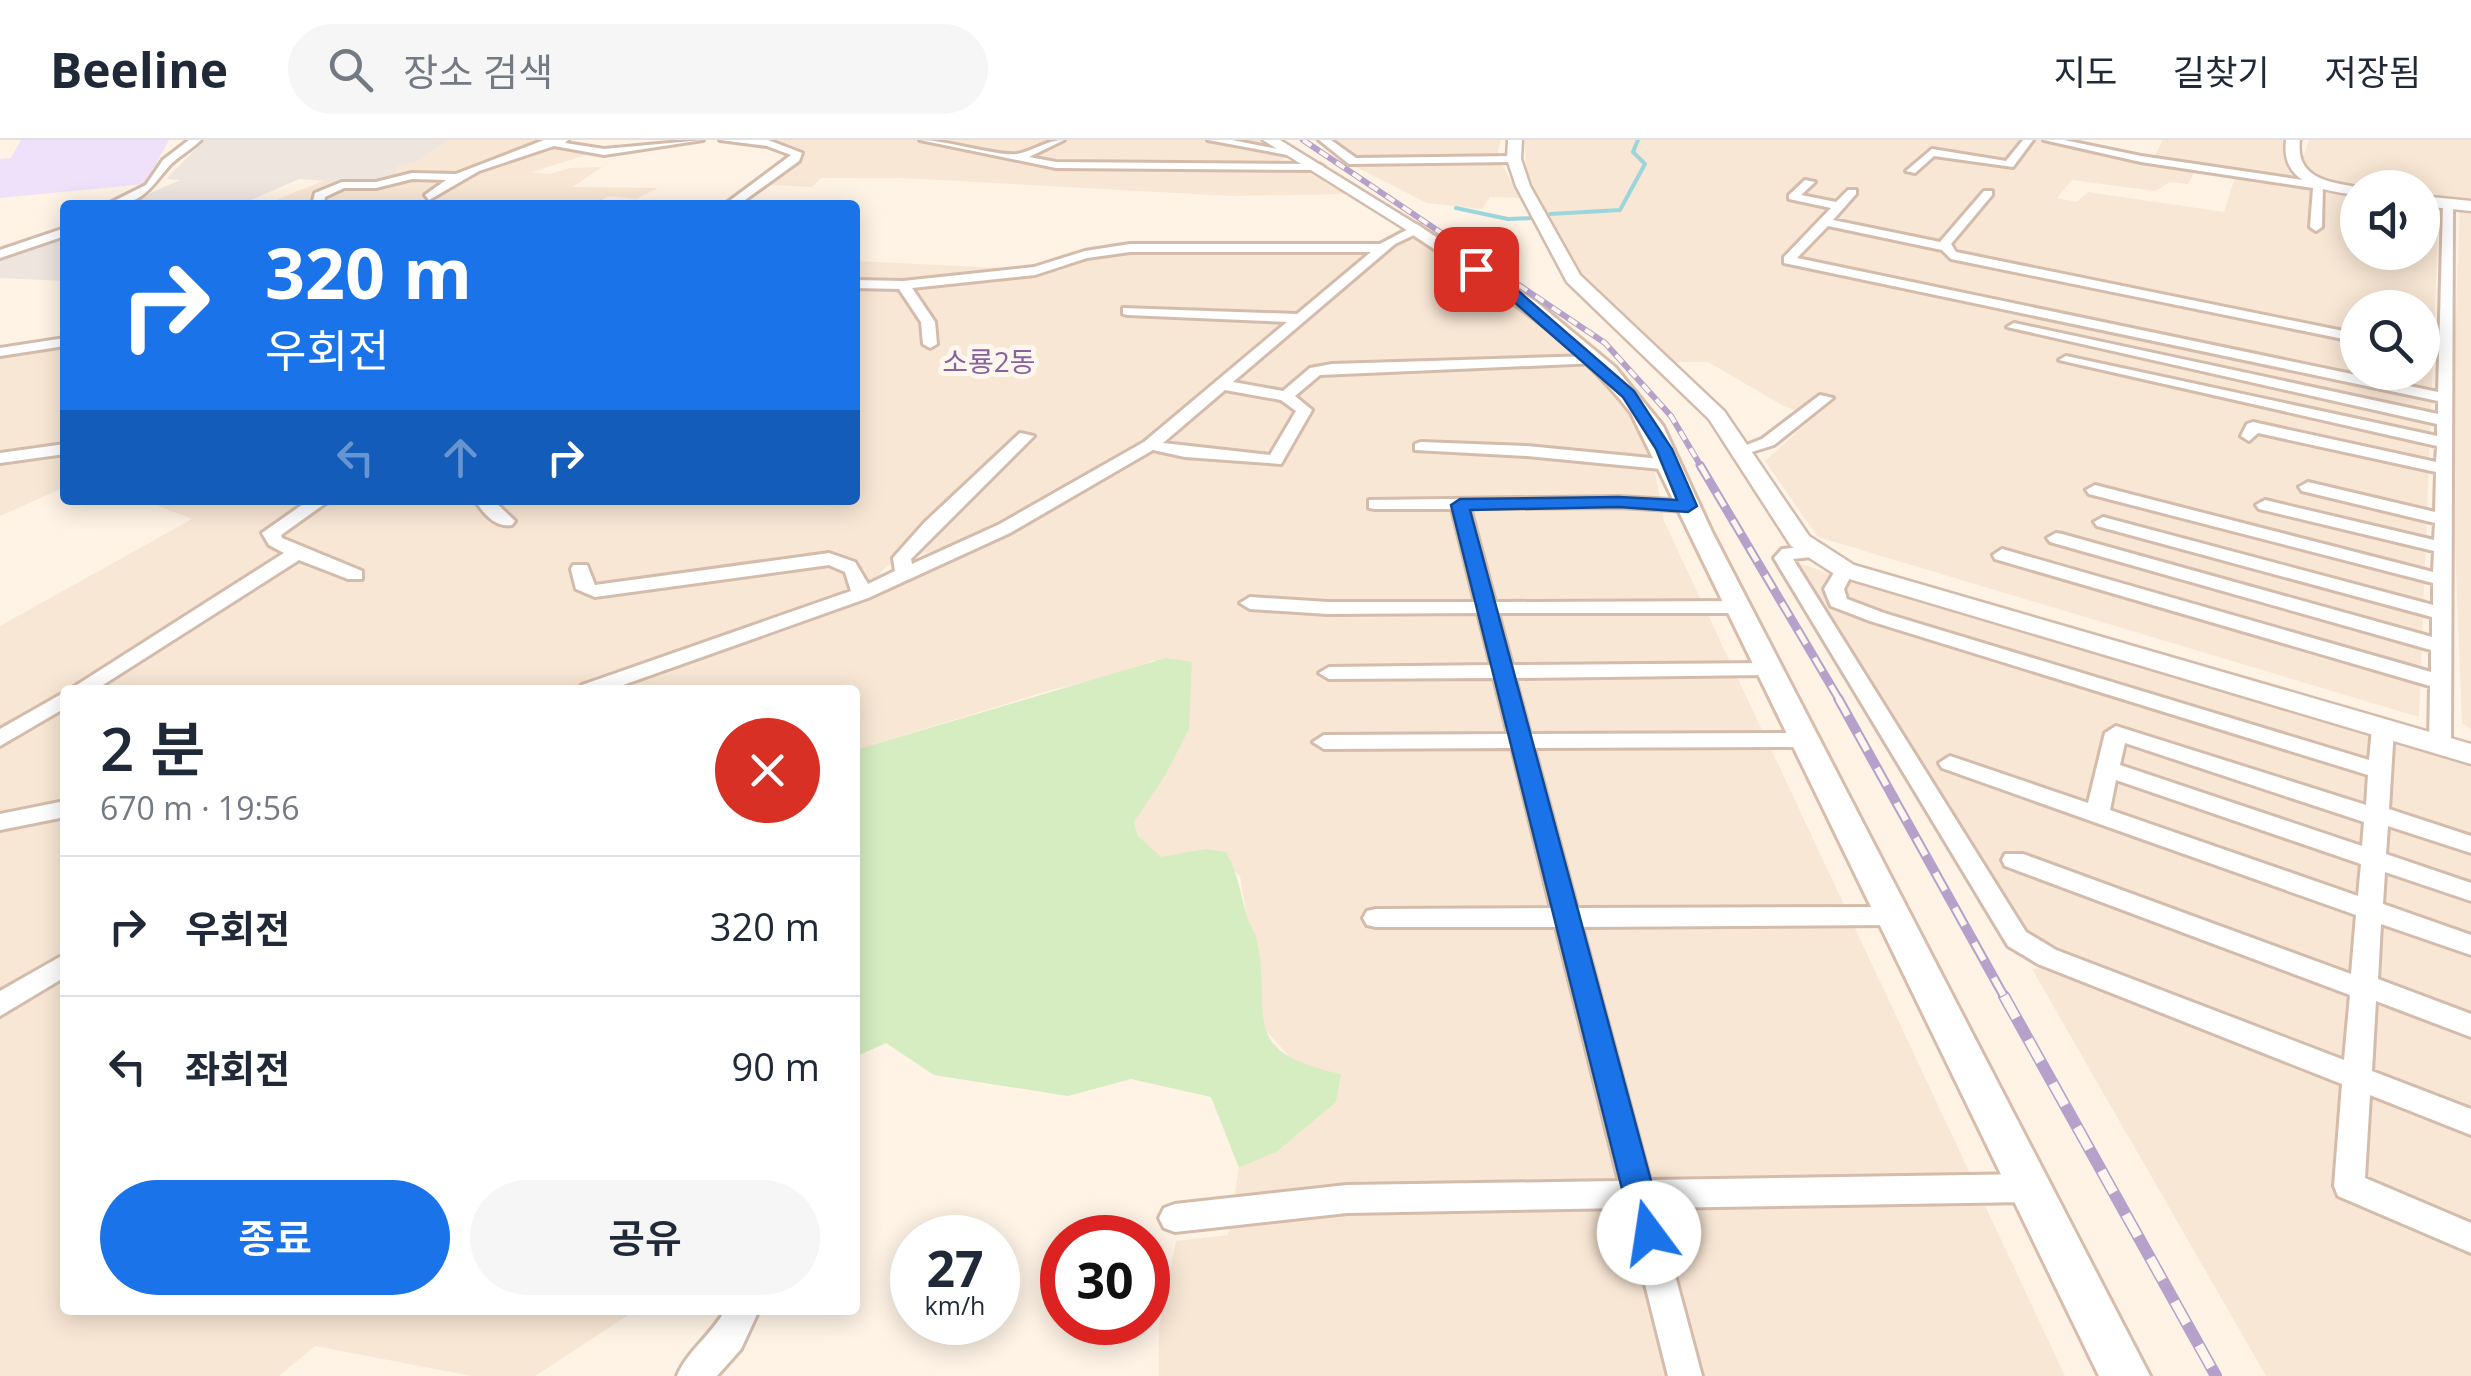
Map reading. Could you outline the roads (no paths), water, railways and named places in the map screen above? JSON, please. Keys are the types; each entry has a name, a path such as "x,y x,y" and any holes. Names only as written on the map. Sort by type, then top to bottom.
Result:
{"main road":[{"path":"1416,230 1510,291 1629,394 1671,465 1737,608 2125,1376"}],"street":[{"path":"123,200 150,187 166,162 196,140"},
{"path":"429,197 458,177 556,141 600,154 698,140"},
{"path":"725,140 768,143 797,154 737,200"},
{"path":"924,140 1056,165 1319,166"},
{"path":"1014,159 1058,140"},
{"path":"1213,140 1293,153"},
{"path":"603,685 862,594 1004,529 1150,445 1383,248 1416,230 1319,166 1270,140"},
{"path":"1324,140 1352,161 1514,149 1523,186 1573,278 1717,415 1800,541 1846,570 2471,754"},
{"path":"1432,140 1437,157"},
{"path":"2000,178 2028,140"},
{"path":"2049,140 2141,159 2340,188"},
{"path":"2294,140 2290,151 2298,173 2319,185"},
{"path":"1911,171 1932,152 2010,164"},
{"path":"318,200 319,195 342,186 376,185 412,176 458,177"},
{"path":"1809,182 1792,197 1837,206"},
{"path":"2316,227 2319,185"},
{"path":"1852,192 1788,260 2446,398"},
{"path":"1944,247 1988,193"},
{"path":"2440,203 2471,206"},
{"path":"2440,744 2446,420 2441,354 2450,204"},
{"path":"1825,222 1944,247 1951,255 1967,261 2340,334"},
{"path":"0,254 60,234"},
{"path":"860,284 903,285 1035,271 1084,256 1130,248 1383,248"},
{"path":"903,285 928,322 930,344"},
{"path":"1128,311 1301,318"},
{"path":"2014,327 2446,420"},
{"path":"0,352 60,343"},
{"path":"1286,396 1315,371 1332,368 1592,360"},
{"path":"2066,360 2445,443"},
{"path":"1150,445 1275,460 1304,410 1286,396 1224,385"},
{"path":"1742,450 1768,442 1818,404 1788,402"},
{"path":"2249,436 2254,427 2444,468"},
{"path":"905,574 902,558 915,542 991,474 1026,436"},
{"path":"1421,448 1539,452 1671,465"},
{"path":"0,458 60,450"},
{"path":"2308,487 2444,520"},
{"path":"2096,490 2443,580"},
{"path":"1376,504 1619,502 1688,506"},
{"path":"314,505 272,533 275,541 297,554 356,576"},
{"path":"487,505 506,522"},
{"path":"1460,505 1570,917 1685,1376"},
{"path":"2266,505 2443,548"},
{"path":"2103,522 2442,614"},
{"path":"2056,538 2442,646"},
{"path":"1814,552 1789,553 1783,558 2018,940 2046,957 2471,1122"},
{"path":"88,685 297,554"},
{"path":"2002,555 2441,682"},
{"path":"580,569 586,589 595,591 829,559 850,564 862,594"},
{"path":"1846,570 1834,589 1838,602 1876,618 2380,771"},
{"path":"1250,603 1737,608"},
{"path":"1329,674 1768,669"},
{"path":"0,739 60,702"},
{"path":"2383,728 2349,1186 2471,1238"},
{"path":"2097,814 2116,733 2471,845"},
{"path":"1324,742 1804,740"},
{"path":"1950,763 2471,945"},
{"path":"2108,768 2471,892"},
{"path":"0,822 60,810"},
{"path":"2014,860 2471,1026"},
{"path":"1376,918 1892,916"},
{"path":"0,1005 60,967"},
{"path":"1175,1218 1347,1199 2030,1188"},
{"path":"694,1376 729,1338 740,1315"}],"waterway":[{"path":"1550,214 1620,210 1645,164 1633,152 1638,140"},
{"path":"1456,208 1508,219 1534,218"}],"railway":[{"path":"1303,140 1605,343 1671,416 1702,468"},
{"path":"1700,465 1840,701"},
{"path":"1838,698 2005,998"},
{"path":"2004,996 2216,1376"}],"district":[{"name":"소룡2동","path":"989,362"}]}
